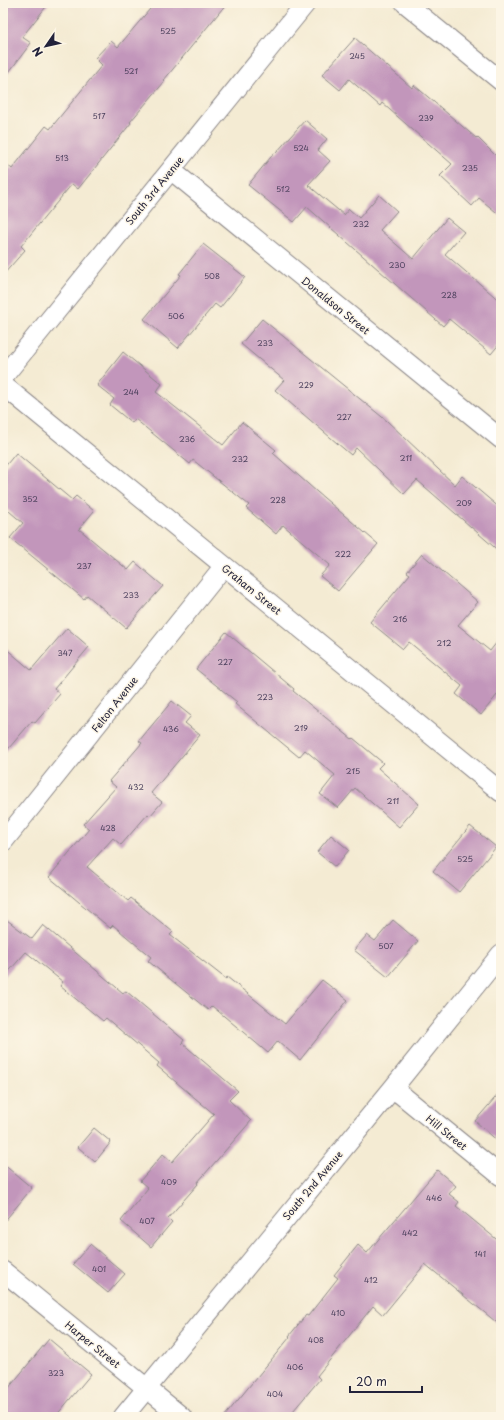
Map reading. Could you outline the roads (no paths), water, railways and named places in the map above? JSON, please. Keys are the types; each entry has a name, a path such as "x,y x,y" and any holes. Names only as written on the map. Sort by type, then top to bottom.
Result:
{"street":[{"name":"South 3rd Avenue","path":"3,376 306,3"},
{"path":"405,3 501,81"},
{"name":"Donaldson Street","path":"170,170 501,439"},
{"name":"Graham Street","path":"3,385 501,792"},
{"name":"Felton Avenue","path":"3,842 224,566"},
{"name":"South 2nd Avenue","path":"123,1417 501,954"},
{"name":"Hill Street","path":"393,1088 501,1176"},
{"name":"Harper Street","path":"3,1271 182,1417"}]}
